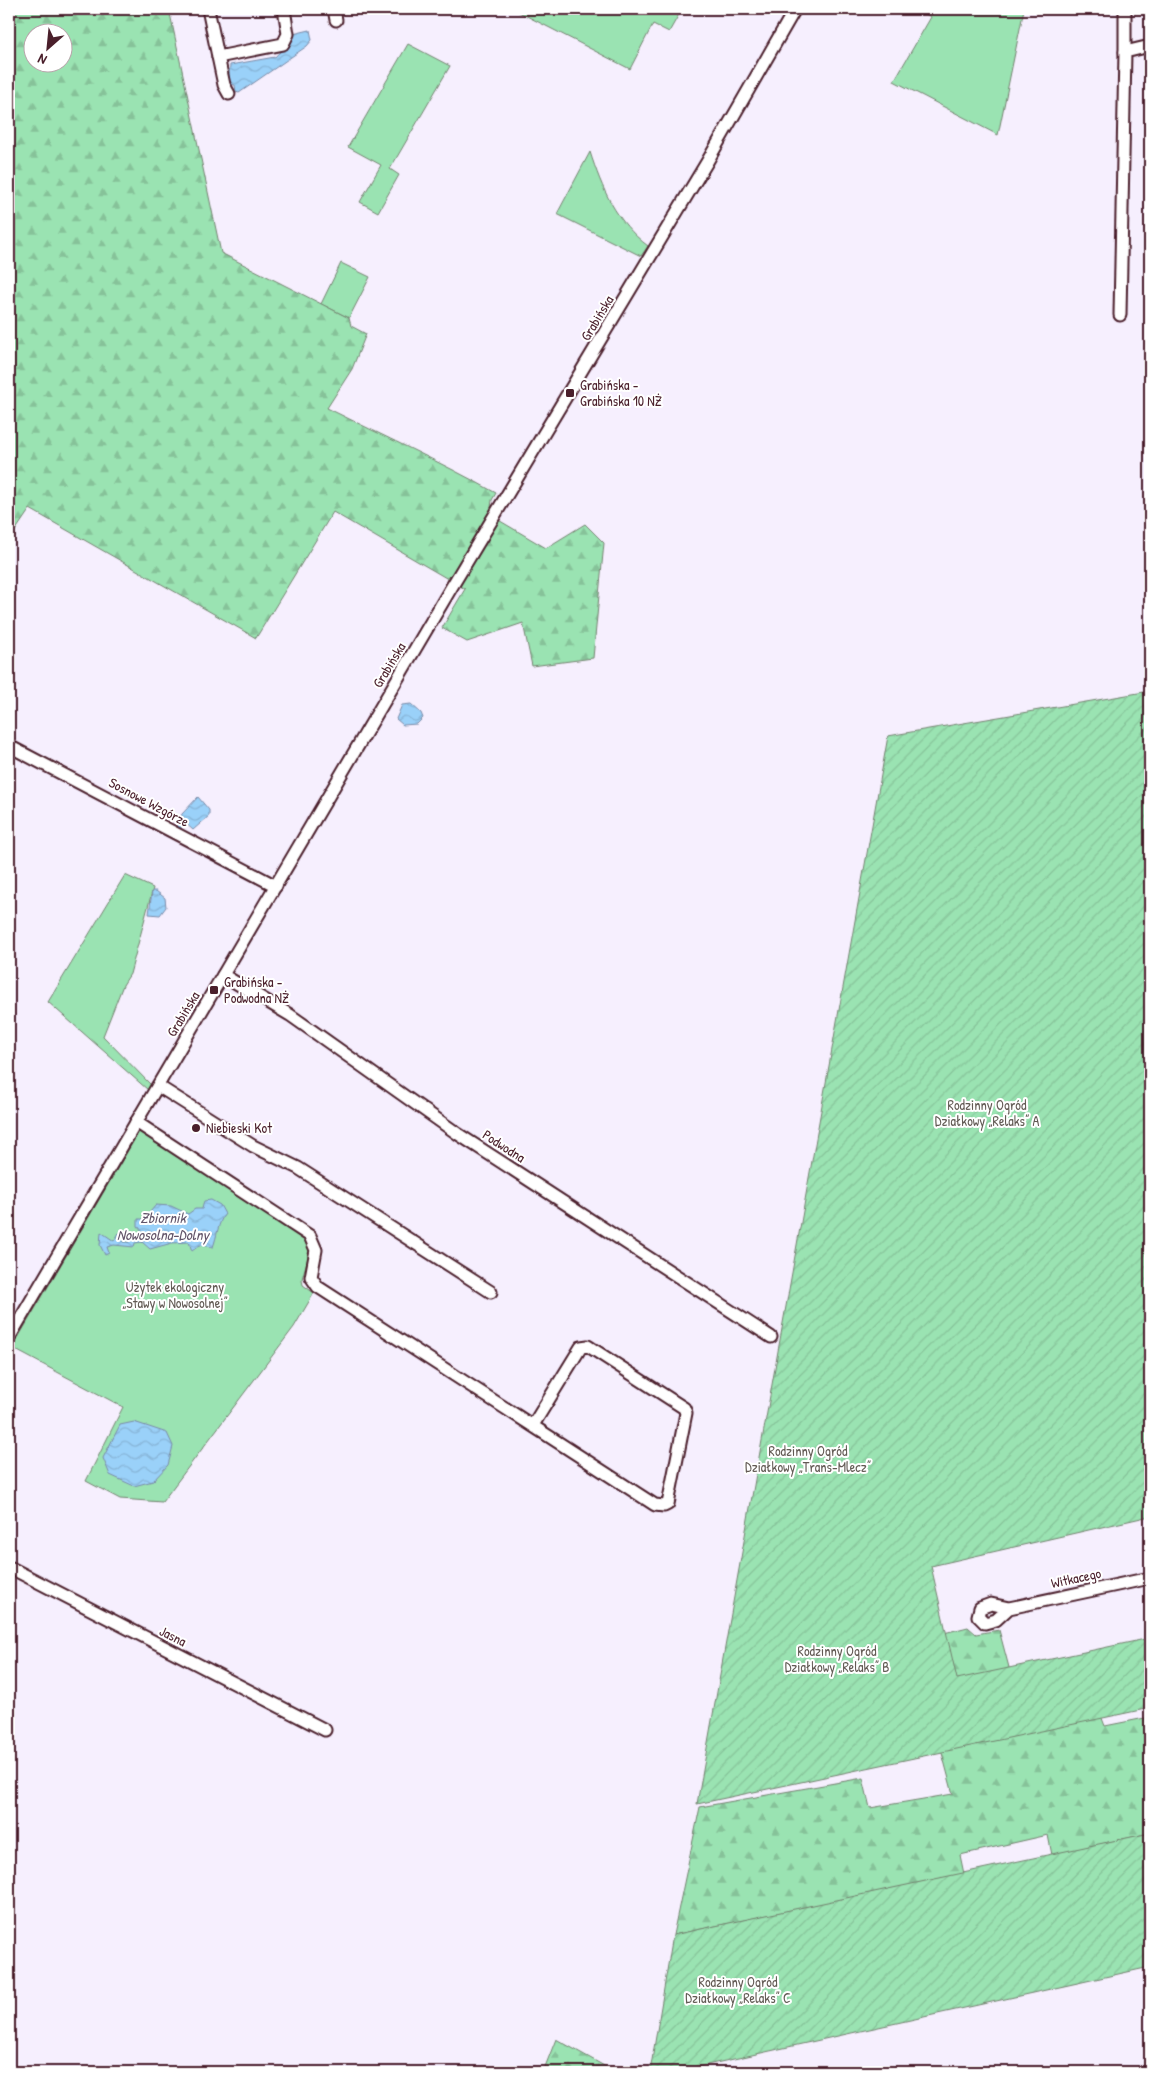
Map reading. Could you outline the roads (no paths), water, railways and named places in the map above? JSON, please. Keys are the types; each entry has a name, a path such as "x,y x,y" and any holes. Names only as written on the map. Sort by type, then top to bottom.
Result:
{"street":[{"path":"208,9 224,85 229,94"},
{"path":"218,57 283,44 288,34 284,9"},
{"name":"Grabińska","path":"9,1338 451,588 702,170 796,9"},
{"path":"1120,315 1125,9"},
{"path":"1125,52 1150,46"},
{"name":"Sosnowe Wzgórze","path":"9,746 276,886"},
{"name":"Podwodna","path":"224,975 297,1020 458,1134 771,1338"},
{"path":"158,1086 253,1146 298,1168 491,1292"},
{"path":"136,1122 310,1236 316,1250 311,1277 318,1287 655,1505 664,1506 668,1504 686,1413 684,1408 588,1346 581,1347 533,1426"},
{"name":"Jasna","path":"9,1567 325,1730"},
{"name":"Witkacego","path":"1009,1608 1150,1578"}],"water":[{"path":"310,30 312,40 307,46 239,93 236,92 235,85 228,84 230,65 275,57 289,44 293,34"},
{"path":"411,704 421,713 423,718 417,724 403,725 396,719 402,705"},
{"path":"198,797 209,810 209,816 193,830 184,822 180,830 177,828 182,814"},
{"path":"152,891 156,891 165,898 166,907 160,915 149,914"},
{"name":"Zbiornik Nowosolna-Dolny","path":"211,1200 220,1205 225,1214 219,1225 213,1247 200,1245 192,1251 189,1242 172,1243 150,1249 142,1242 135,1243 134,1247 114,1245 107,1247 109,1253 105,1255 100,1245 101,1232 114,1241 119,1233 126,1235 123,1237 124,1242 129,1242 136,1233 143,1239 143,1232 138,1226 138,1219 144,1219 156,1205 171,1206 188,1214 195,1209 202,1209 204,1201"},
{"path":"134,1422 167,1433 173,1446 168,1465 153,1481 134,1486 110,1475 103,1458 120,1425"}],"place":[{"name":"Grabińska - Grabińska 10 NŻ","path":"570,393"},
{"name":"Grabińska - Podwodna NŻ","path":"214,990"},
{"name":"Niebieski Kot","path":"196,1128"}],"park label":[{"name":"Rodzinny Ogród Działkowy „Relaks” A","path":"987,1114"},
{"name":"Użytek ekologiczny „Stawy w Nowosolnej”","path":"175,1295"},
{"name":"Rodzinny Ogród Działkowy „Trans-Mlecz”","path":"808,1459"},
{"name":"Rodzinny Ogród Działkowy „Relaks” B","path":"837,1659"},
{"name":"Rodzinny Ogród Działkowy „Relaks” C","path":"738,1990"}]}
